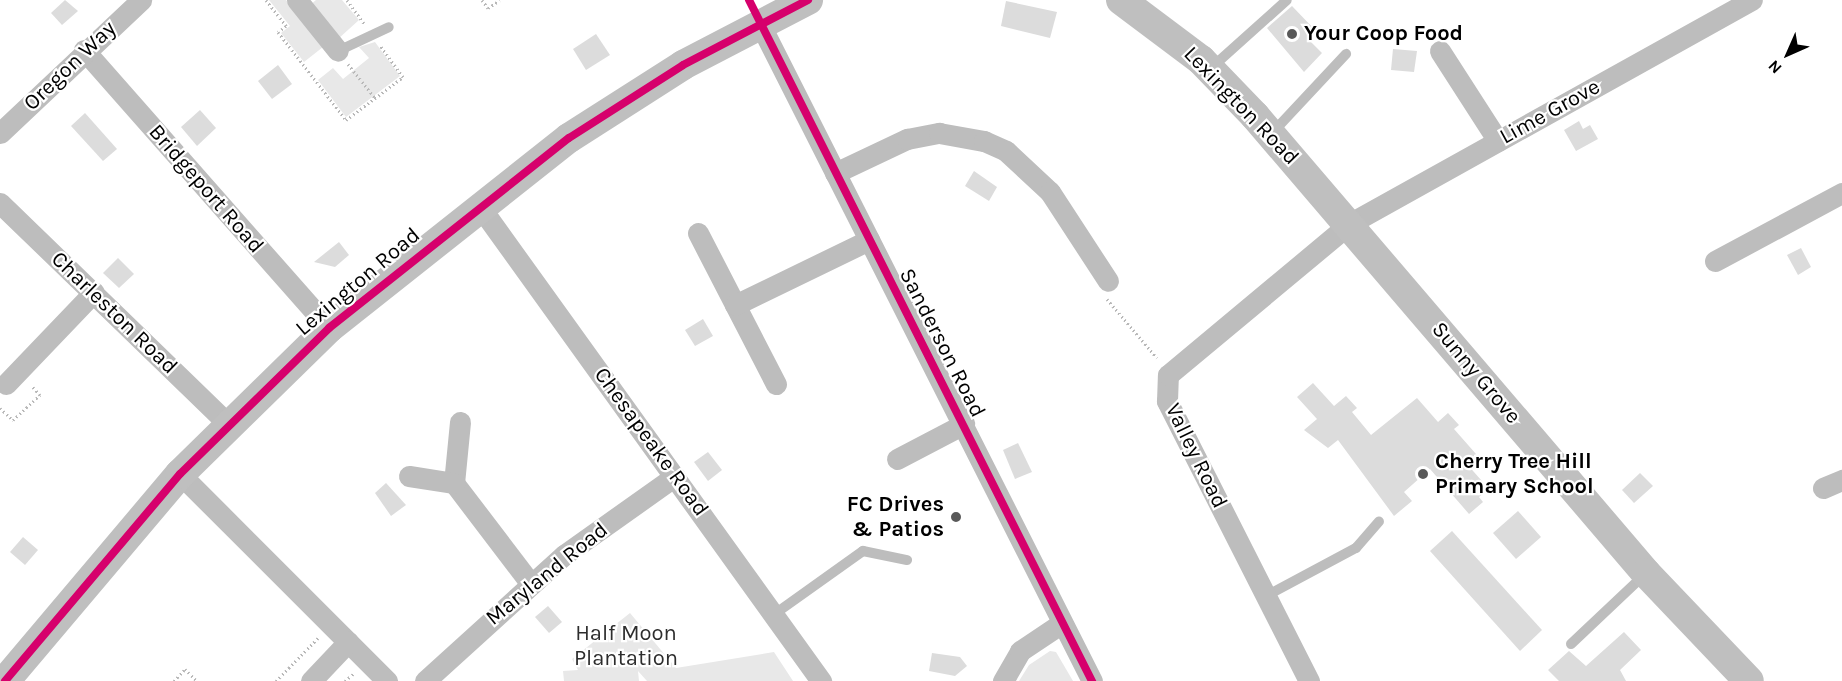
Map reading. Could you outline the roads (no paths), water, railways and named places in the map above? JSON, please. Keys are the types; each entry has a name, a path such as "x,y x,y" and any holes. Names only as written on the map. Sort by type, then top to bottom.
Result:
{"street":[{"name":"Oregon Way","path":"0,133 84,50 141,0"},
{"path":"297,0 338,51"},
{"name":"Lexington Road","path":"5,681 180,474 228,424 329,328 478,204 626,99 759,22 808,0"},
{"name":"Lime Grove","path":"1349,224 1752,0"},
{"name":"Lexington Road","path":"1140,5 1209,69 1271,134 1349,224"},
{"name":"Sanderson Road","path":"759,22 1092,681"},
{"name":"Bridgeport Road","path":"84,50 329,328"},
{"path":"1440,51 1498,141"},
{"path":"835,173 907,140 939,133 984,141 1006,151 1050,192 1108,280"},
{"path":"1715,261 1842,193"},
{"name":"Charleston Road","path":"0,203 228,424"},
{"name":"Chesapeake Road","path":"478,204 776,614 821,681"},
{"name":"Valley Road","path":"1309,681 1167,401 1165,383 1174,369 1349,224"},
{"name":"Sunny Grove","path":"1349,224 1646,573 1749,681"},
{"path":"698,233 776,384"},
{"path":"735,304 869,240"},
{"path":"6,384 94,292"},
{"path":"460,422 454,483 531,584"},
{"path":"897,459 964,424"},
{"path":"180,474 387,681"},
{"path":"409,476 454,483"},
{"name":"Maryland Road","path":"425,681 531,584 675,476"},
{"path":"1003,681 1020,651 1062,623"},
{"path":"311,681 348,642"}],"lane":[{"path":"1209,69 1287,0"},
{"path":"338,51 388,27"},
{"path":"1271,134 1346,54"},
{"path":"1266,596 1356,548 1379,522"},
{"path":"776,614 863,551 907,560"},
{"path":"1571,644 1646,573"}],"place":[{"name":"Your Coop Food","path":"1292,34"},
{"name":"Cherry Tree Hill Primary School","path":"1423,474"},
{"name":"FC Drives & Patios","path":"956,517"}],"park label":[{"name":"Half Moon Plantation","path":"626,646"}]}
